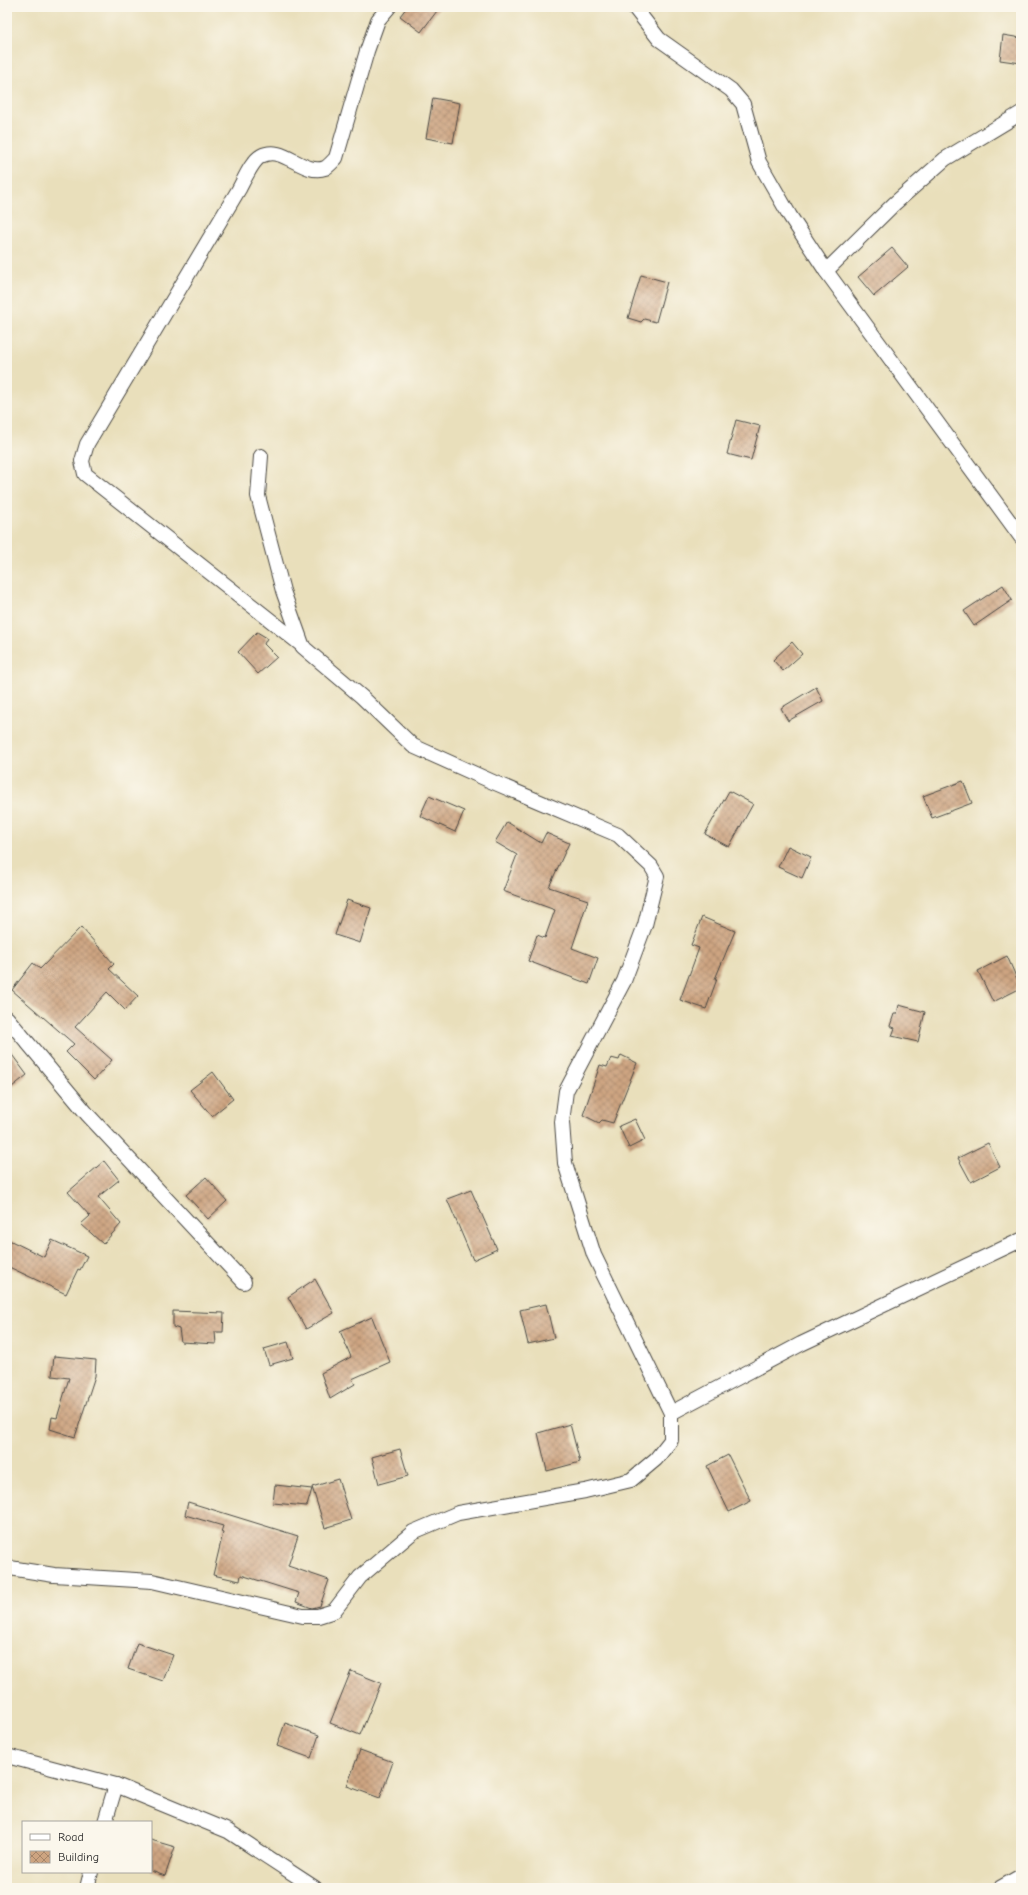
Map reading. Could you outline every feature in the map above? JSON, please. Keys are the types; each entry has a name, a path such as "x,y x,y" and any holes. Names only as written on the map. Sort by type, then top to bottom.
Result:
{"street":[{"path":"7,1570 10,1568 54,1575 152,1581 303,1616 318,1616 334,1611 360,1578 413,1532 458,1513 585,1491 631,1480 656,1459 670,1440 671,1413 617,1306 594,1255 565,1163 562,1122 566,1091 624,981 645,926 657,876 651,866 618,835 492,782 413,746 362,697 303,647 85,474 82,461 87,444 249,170 260,156 274,153 314,169 326,168 336,158 367,51 378,20 389,7"},
{"path":"634,7 659,39 731,90 743,104 759,162 790,216 826,271 1021,537"},
{"path":"826,271 894,204 945,159 1021,113"},
{"path":"261,456 258,496 259,503 283,592 303,647"},
{"path":"7,1018 88,1115 244,1282"},
{"path":"671,1413 801,1344 1021,1240"},
{"path":"7,1756 116,1785 228,1831 316,1888"},
{"path":"106,1821 116,1785"},
{"path":"87,1888 91,1873"},
{"path":"1000,1888 1021,1876"}],"building":[{"path":"407,7 440,7 421,32 400,16"},
{"path":"1003,35 1021,38 1021,63 1000,60"},
{"path":"433,98 460,103 453,143 426,138"},
{"path":"892,248 908,267 874,296 858,277"},
{"path":"641,275 667,282 656,322 644,319 641,322 628,318"},
{"path":"736,420 760,426 751,460 727,454"},
{"path":"1003,585 1012,600 974,626 964,611"},
{"path":"257,632 267,638 264,644 277,657 258,674 238,652"},
{"path":"792,642 802,654 783,671 773,660"},
{"path":"816,687 823,701 788,721 781,708"},
{"path":"963,781 972,803 932,818 923,796"},
{"path":"729,791 753,804 729,847 705,834"},
{"path":"429,796 464,811 455,832 420,816"},
{"path":"507,822 541,843 546,833 569,843 549,887 588,900 572,948 598,958 589,984 528,961 537,935 545,938 555,910 503,891 517,855 495,842"},
{"path":"788,846 811,857 802,878 778,867"},
{"path":"347,900 371,908 360,943 335,935"},
{"path":"702,917 735,931 715,979 717,979 706,1009 680,1000 699,948 691,945"},
{"path":"81,927 114,964 109,969 138,996 125,1010 107,992 75,1027 112,1060 94,1080 66,1052 74,1044 12,990 33,963 40,969"},
{"path":"1007,956 1021,988 993,1002 978,971"},
{"path":"899,1005 925,1012 918,1042 892,1036 895,1028 890,1026 894,1014 897,1014"},
{"path":"7,1048 27,1075 7,1091"},
{"path":"621,1055 637,1063 613,1123 602,1120 599,1123 583,1115 600,1065 607,1067 611,1058 619,1060"},
{"path":"213,1072 233,1099 212,1116 190,1090"},
{"path":"635,1119 645,1140 629,1148 619,1126"},
{"path":"988,1143 1000,1167 971,1182 958,1158"},
{"path":"104,1161 119,1180 98,1197 121,1224 103,1244 81,1224 90,1216 68,1192"},
{"path":"206,1177 227,1201 208,1219 186,1195"},
{"path":"471,1190 497,1249 473,1260 447,1199"},
{"path":"7,1239 44,1257 52,1240 87,1256 80,1270 78,1269 66,1294 7,1266"},
{"path":"315,1279 334,1313 306,1329 288,1297"},
{"path":"546,1304 554,1338 528,1344 520,1310"},
{"path":"173,1311 224,1313 223,1332 215,1332 216,1344 181,1342 179,1329 173,1327"},
{"path":"372,1317 390,1362 352,1379 355,1384 330,1399 321,1373 351,1357 340,1331"},
{"path":"288,1342 293,1358 269,1365 264,1349"},
{"path":"54,1356 96,1360 95,1376 75,1437 50,1429 52,1417 57,1418 69,1378 52,1376"},
{"path":"570,1424 580,1462 547,1471 538,1433"},
{"path":"400,1449 408,1476 379,1484 372,1457"},
{"path":"728,1455 751,1501 729,1512 707,1466"},
{"path":"338,1479 351,1520 325,1528 312,1487"},
{"path":"275,1485 312,1489 307,1506 273,1503"},
{"path":"188,1502 298,1536 288,1566 329,1580 320,1606 312,1608 296,1602 299,1593 241,1575 240,1581 213,1575 223,1533 221,1532 223,1526 185,1515"},
{"path":"137,1643 173,1655 163,1681 128,1669"},
{"path":"351,1671 381,1683 360,1735 330,1723"},
{"path":"285,1723 319,1735 311,1758 277,1746"},
{"path":"360,1750 393,1762 380,1798 347,1786"},
{"path":"152,1840 175,1847 165,1876 152,1871"}]}
